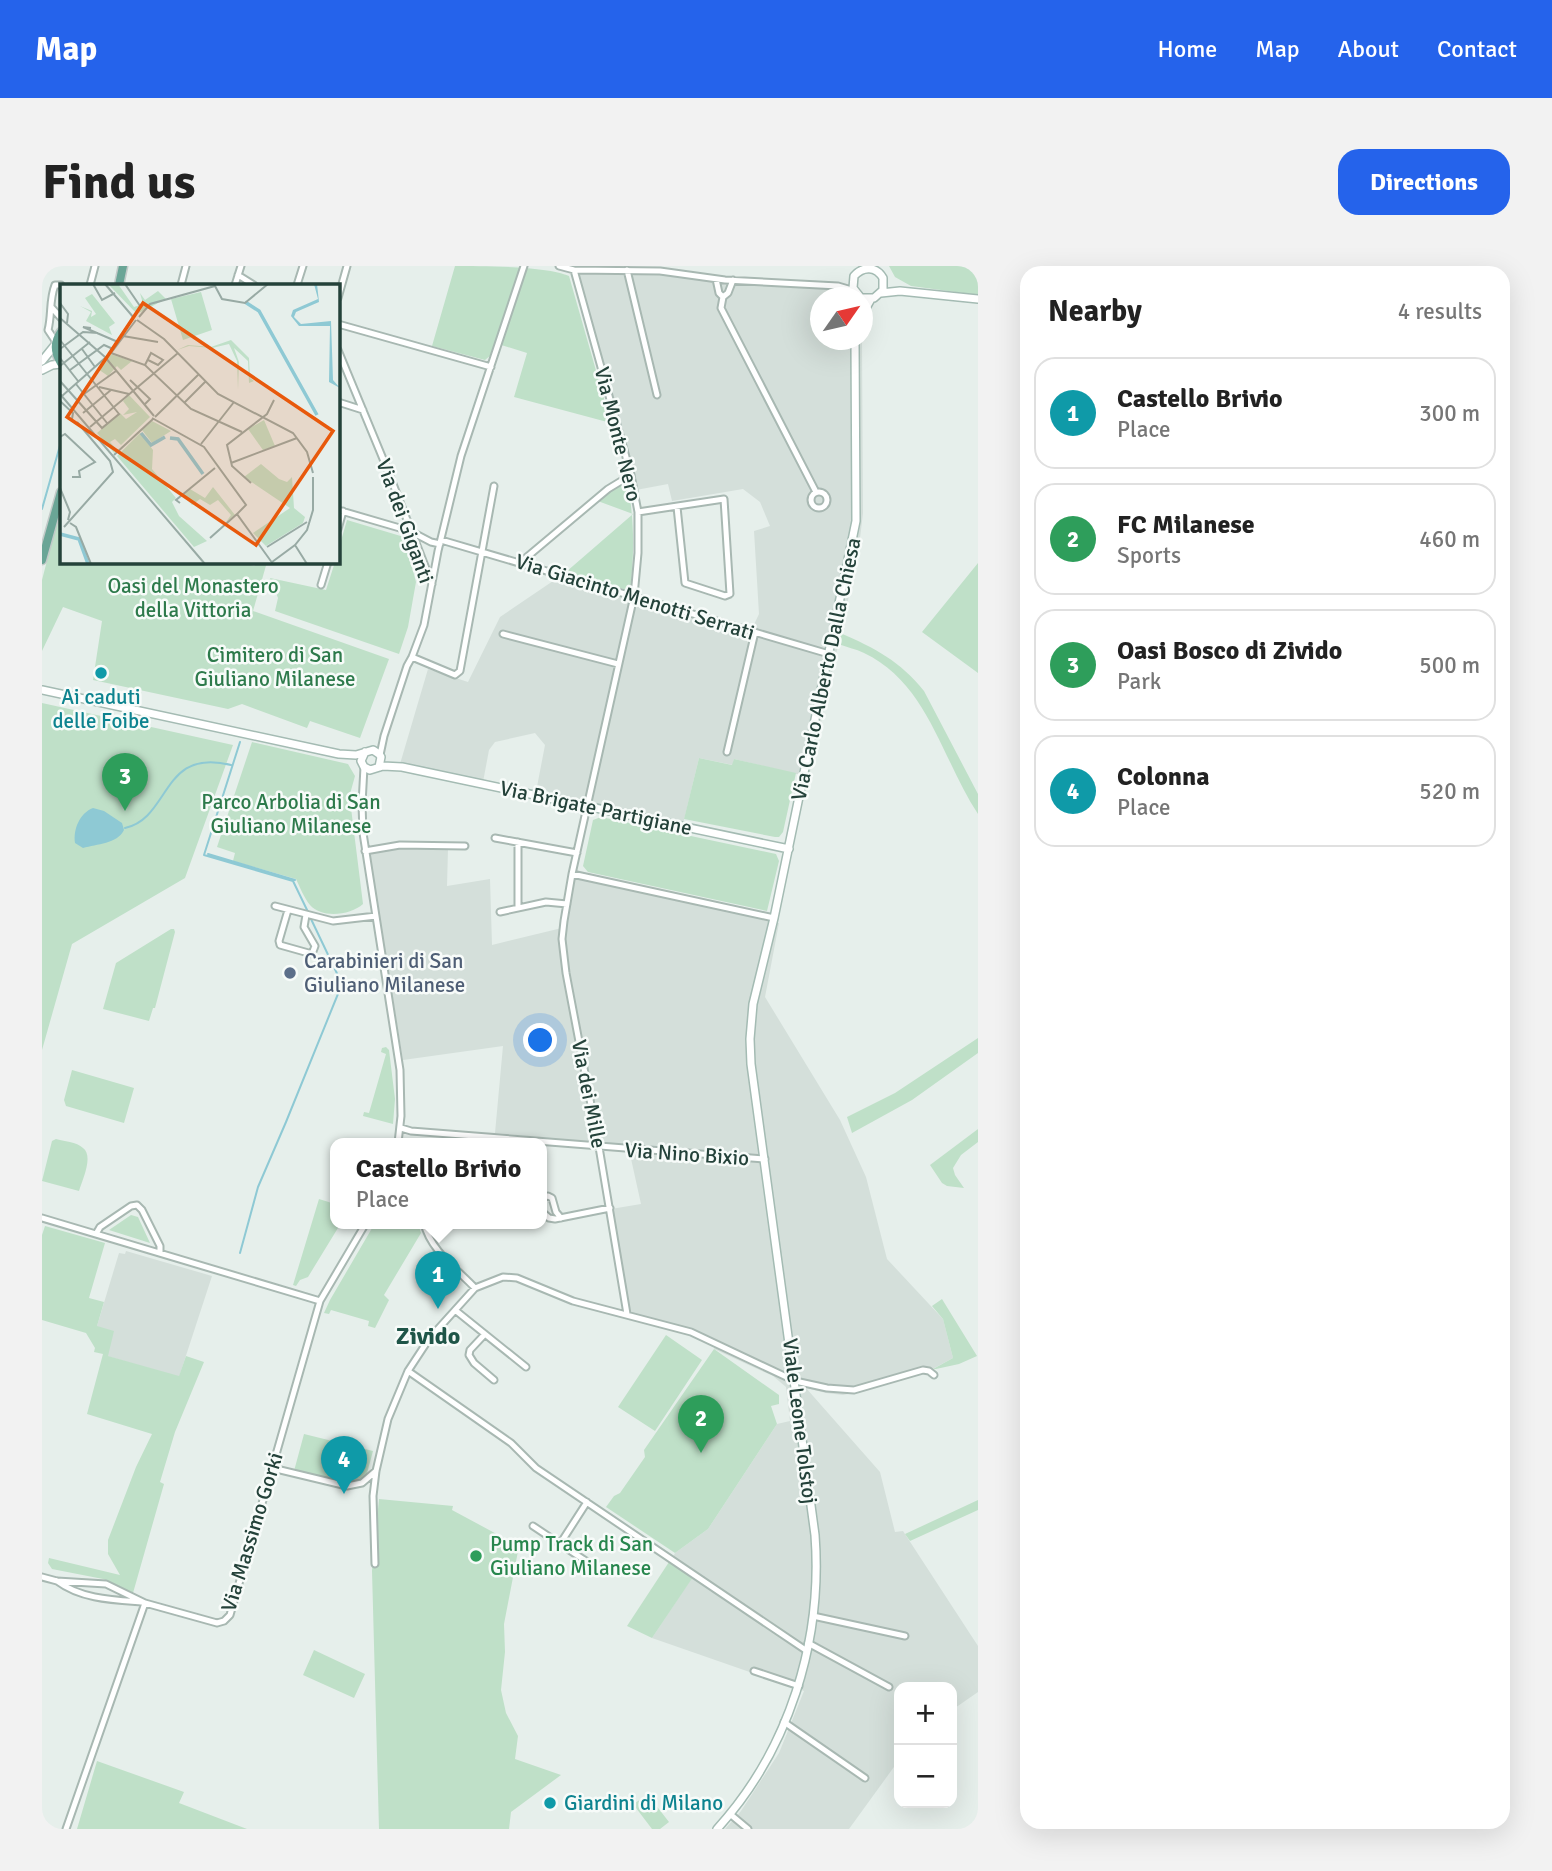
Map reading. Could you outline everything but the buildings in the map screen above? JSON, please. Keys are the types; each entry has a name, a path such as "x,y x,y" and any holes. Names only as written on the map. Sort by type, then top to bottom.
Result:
{"main road":[{"path":"119,284 123,266"},
{"path":"60,334 56,344 60,361"},
{"path":"42,560 60,496"}],"street":[{"path":"90,284 95,266"},
{"path":"181,284 186,266"},
{"path":"235,284 241,266"},
{"path":"296,284 303,266"},
{"path":"340,291 347,266"},
{"path":"432,584 461,456 524,266"},
{"path":"559,266 574,270 659,268 716,279 838,286 853,280 863,267 875,267 884,281 900,291"},
{"name":"Via Monte Nero","path":"574,270 631,475 638,512 634,596 587,806"},
{"path":"627,270 657,395"},
{"path":"238,275 252,284"},
{"path":"716,279 719,293 723,297"},
{"path":"733,280 728,293 723,297 722,308 816,492"},
{"path":"853,280 856,287"},
{"path":"881,293 884,281"},
{"path":"42,361 56,344 48,330 54,287 60,285"},
{"path":"873,294 900,291 978,299"},
{"path":"51,305 60,317"},
{"path":"340,325 491,367"},
{"name":"Via Carlo Alberto Dalla Chiesa","path":"756,991 789,849 856,521 856,350"},
{"name":"Via dei Giganti","path":"340,355 432,584 424,625 375,754"},
{"path":"42,370 60,363"},
{"path":"340,403 363,410"},
{"path":"521,563 608,489 631,475"},
{"path":"412,657 455,675 460,671 494,486"},
{"path":"638,512 724,499 730,594 725,596 685,583 677,507"},
{"name":"Via Giacinto Menotti Serrati","path":"340,511 411,531 431,542"},
{"name":"Via Giacinto Menotti Serrati","path":"415,542 441,542 482,551 829,654"},
{"path":"321,585 327,564"},
{"path":"727,752 755,632"},
{"path":"502,634 618,664"},
{"name":"Via Brigate Partigiane","path":"42,690 339,754 375,754 402,767 789,849"},
{"name":"Via Brigate Partigiane","path":"339,754 376,769 402,767"},
{"path":"363,789 376,769 375,754 362,758 362,820 400,1070 399,1138"},
{"name":"Via dei Mille","path":"587,806 562,935 564,961 627,1314"},
{"path":"495,838 576,853"},
{"path":"518,842 518,908"},
{"path":"365,851 400,845 465,846"},
{"path":"572,874 774,918"},
{"path":"500,912 546,902 567,904"},
{"path":"275,906 317,918 341,921 376,916"},
{"path":"288,910 280,945 313,954 315,946 304,927 306,915"},
{"name":"Viale Leone Tolstoj","path":"717,1829 761,1769 799,1686 813,1616 816,1562 815,1535 750,1048 751,1017 756,991"},
{"name":"Via Nino Bixio","path":"401,1128 463,1138"},
{"name":"Via Nino Bixio","path":"547,1144 765,1159"},
{"path":"547,1196 552,1198 561,1218"},
{"path":"96,1234 100,1227 131,1206 137,1205 160,1246 160,1254"},
{"path":"547,1216 551,1219 561,1218 610,1208"},
{"path":"42,1218 320,1301"},
{"name":"Via Massimo Gorki","path":"145,1603 217,1623 228,1618 320,1301 362,1229"},
{"path":"426,1229 433,1243 475,1288"},
{"path":"374,1564 373,1496 376,1471 386,1426 408,1371 422,1348 475,1288 495,1279 509,1277 573,1301 698,1334 795,1381 827,1388 845,1390 869,1386 923,1370 934,1375"},
{"path":"455,1310 526,1367"},
{"path":"485,1334 470,1350 469,1355 474,1363 494,1380"},
{"path":"408,1371 511,1443 530,1463 587,1502 808,1647 889,1687"},
{"path":"272,1468 347,1486 362,1483 376,1471"},
{"path":"560,1544 587,1502"},
{"path":"533,1526 589,1563"},
{"path":"42,1577 57,1581 106,1584 145,1603"},
{"path":"57,1581 65,1587 100,1599 145,1603"},
{"path":"66,1829 145,1603"},
{"path":"813,1616 905,1636"},
{"path":"754,1671 799,1686"},
{"path":"784,1722 866,1778"},
{"path":"730,1814 748,1829"}],"shaded area":[{"path":"576,272 660,273 814,287 810,287 810,350 862,350 863,513 858,555 809,777 734,759 733,765 699,758 683,824 536,792 545,745 535,733 495,742 489,750 483,782 400,764 428,669 468,682 500,617 556,579 749,635 759,614 754,531 770,526 760,502 743,489 672,501 668,484 636,490"},
{"path":"400,847 448,849 447,886 490,879 492,945 566,927 574,877 779,923 765,997 840,1120 866,1177 887,1259 943,1319 953,1358 923,1374 858,1392 843,1395 806,1388 880,1472 895,1532 903,1531 978,1646 978,1692 957,1707 957,1682 894,1682 894,1767 849,1829 725,1829 741,1811 779,1753 804,1691 652,1638 695,1573 673,1557 675,1553 708,1529 777,1424 790,1421 786,1387 773,1376 714,1349 716,1344 697,1334 628,1316 611,1209 641,1204 628,1145 495,1133 503,1046 403,1060 369,853"},
{"path":"126,1251 212,1276 179,1377 107,1356 97,1326 119,1253 125,1254"}],"green space":[{"path":"455,266 531,268 569,276 611,423 514,397 527,353 495,343 490,356 485,360 432,346"},
{"path":"889,266 978,268 978,295 911,286 895,277"},
{"path":"627,478 632,514 595,500"},
{"name":"Cimitero di San Giuliano Milanese","path":"60,511 60,564 266,564 253,611 389,659 360,738 310,721 307,728 242,704 228,709 93,680 102,621 63,607 42,651 42,580"},
{"path":"632,515 630,591 566,572"},
{"path":"347,520 404,537 416,582 408,627 399,654 275,611 278,598 270,578 326,590 334,564 340,564 340,544"},
{"path":"978,563 978,673 922,632"},
{"path":"840,633 886,656 906,671 924,691 978,794 978,814 932,724 904,683 886,666 864,653 838,644"},
{"path":"42,703 233,745 185,878 72,944 42,1050"},
{"name":"Parco Arbolia di San Giuliano Milanese","path":"252,742 348,764 355,776 350,794 363,904 358,908 337,914 315,909 308,902 296,879 233,861 235,853 217,847"},
{"path":"699,758 732,765 734,759 796,773 783,832 779,837 684,819"},
{"path":"601,817 776,854 779,861 767,911 588,872 583,866 593,820"},
{"path":"171,929 175,932 155,1008 149,1021 103,1009 116,963"},
{"path":"978,1038 978,1053 912,1100 852,1133 847,1117 895,1093"},
{"path":"382,1048 389,1050 395,1099 393,1124 363,1116 364,1112 369,1113 386,1054 381,1052"},
{"path":"72,1070 134,1088 124,1123 66,1106 64,1100"},
{"path":"978,1129 978,1142 961,1155 953,1168 964,1188 942,1183 930,1165"},
{"path":"56,1139 77,1144 86,1152 86,1169 79,1191 42,1181 52,1141"},
{"path":"319,1199 330,1202 330,1229 337,1229 308,1277 300,1280 296,1286 293,1285"},
{"path":"131,1215 138,1217 150,1243 109,1230"},
{"path":"45,1226 105,1243 89,1298 104,1302 97,1326 114,1331 108,1356 179,1376 186,1356 204,1362 175,1432 160,1482 164,1484 133,1593 103,1579 52,1569 48,1563 49,1558 120,1575 108,1554 108,1540 136,1467 152,1434 87,1414 103,1354 94,1352 95,1348 86,1333 42,1320 42,1235"},
{"path":"371,1229 420,1229 421,1233 384,1295 389,1300 375,1328 368,1326 369,1321 331,1310 329,1314 324,1313"},
{"path":"942,1299 977,1356 959,1364 933,1369 953,1358 943,1319 932,1306"},
{"path":"666,1335 702,1360 655,1431 618,1407"},
{"path":"714,1349 779,1395 779,1404 771,1406 777,1424 708,1529 675,1553 606,1507 614,1496 620,1493 645,1457 644,1450"},
{"path":"304,1434 373,1451 366,1477 355,1483 294,1471"},
{"path":"379,1499 453,1506 452,1510 519,1546 504,1624 505,1652 501,1690 506,1713 518,1736 515,1759 561,1775 511,1812 509,1829 379,1829 372,1571"},
{"path":"978,1500 978,1510 910,1541 905,1534"},
{"path":"669,1562 693,1577 652,1638 627,1626"},
{"path":"314,1650 365,1674 354,1698 303,1675"},
{"path":"97,1761 184,1792 179,1803 247,1829 77,1829"},
{"path":"648,1795 669,1822 660,1829 652,1829 633,1804"}],"water":[{"path":"93,808 104,811 122,823 124,830 112,841 83,848 75,843 76,827 84,814"}],"waterway":[{"path":"42,509 60,446"},
{"path":"240,742 204,855 293,881 309,914"},
{"path":"125,828 140,822 179,774 191,766 208,762 231,765"},
{"path":"208,854 295,880"},
{"path":"240,1253 258,1187 342,984 311,919"}],"place":[{"name":"Ai caduti delle Foibe","path":"101,673"},
{"name":"Oasi Bosco di Zivido","path":"125,811"},
{"name":"Carabinieri di San Giuliano Milanese","path":"290,973"},
{"name":"Castello Brivio","path":"438,1309"},
{"name":"FC Milanese","path":"701,1453"},
{"name":"Colonna","path":"344,1494"},
{"name":"Pump Track di San Giuliano Milanese","path":"476,1556"},
{"name":"Giardini di Milano","path":"550,1803"}],"district":[{"name":"Zivido","path":"428,1336"}],"park label":[{"name":"Oasi del Monastero della Vittoria","path":"193,598"}]}
